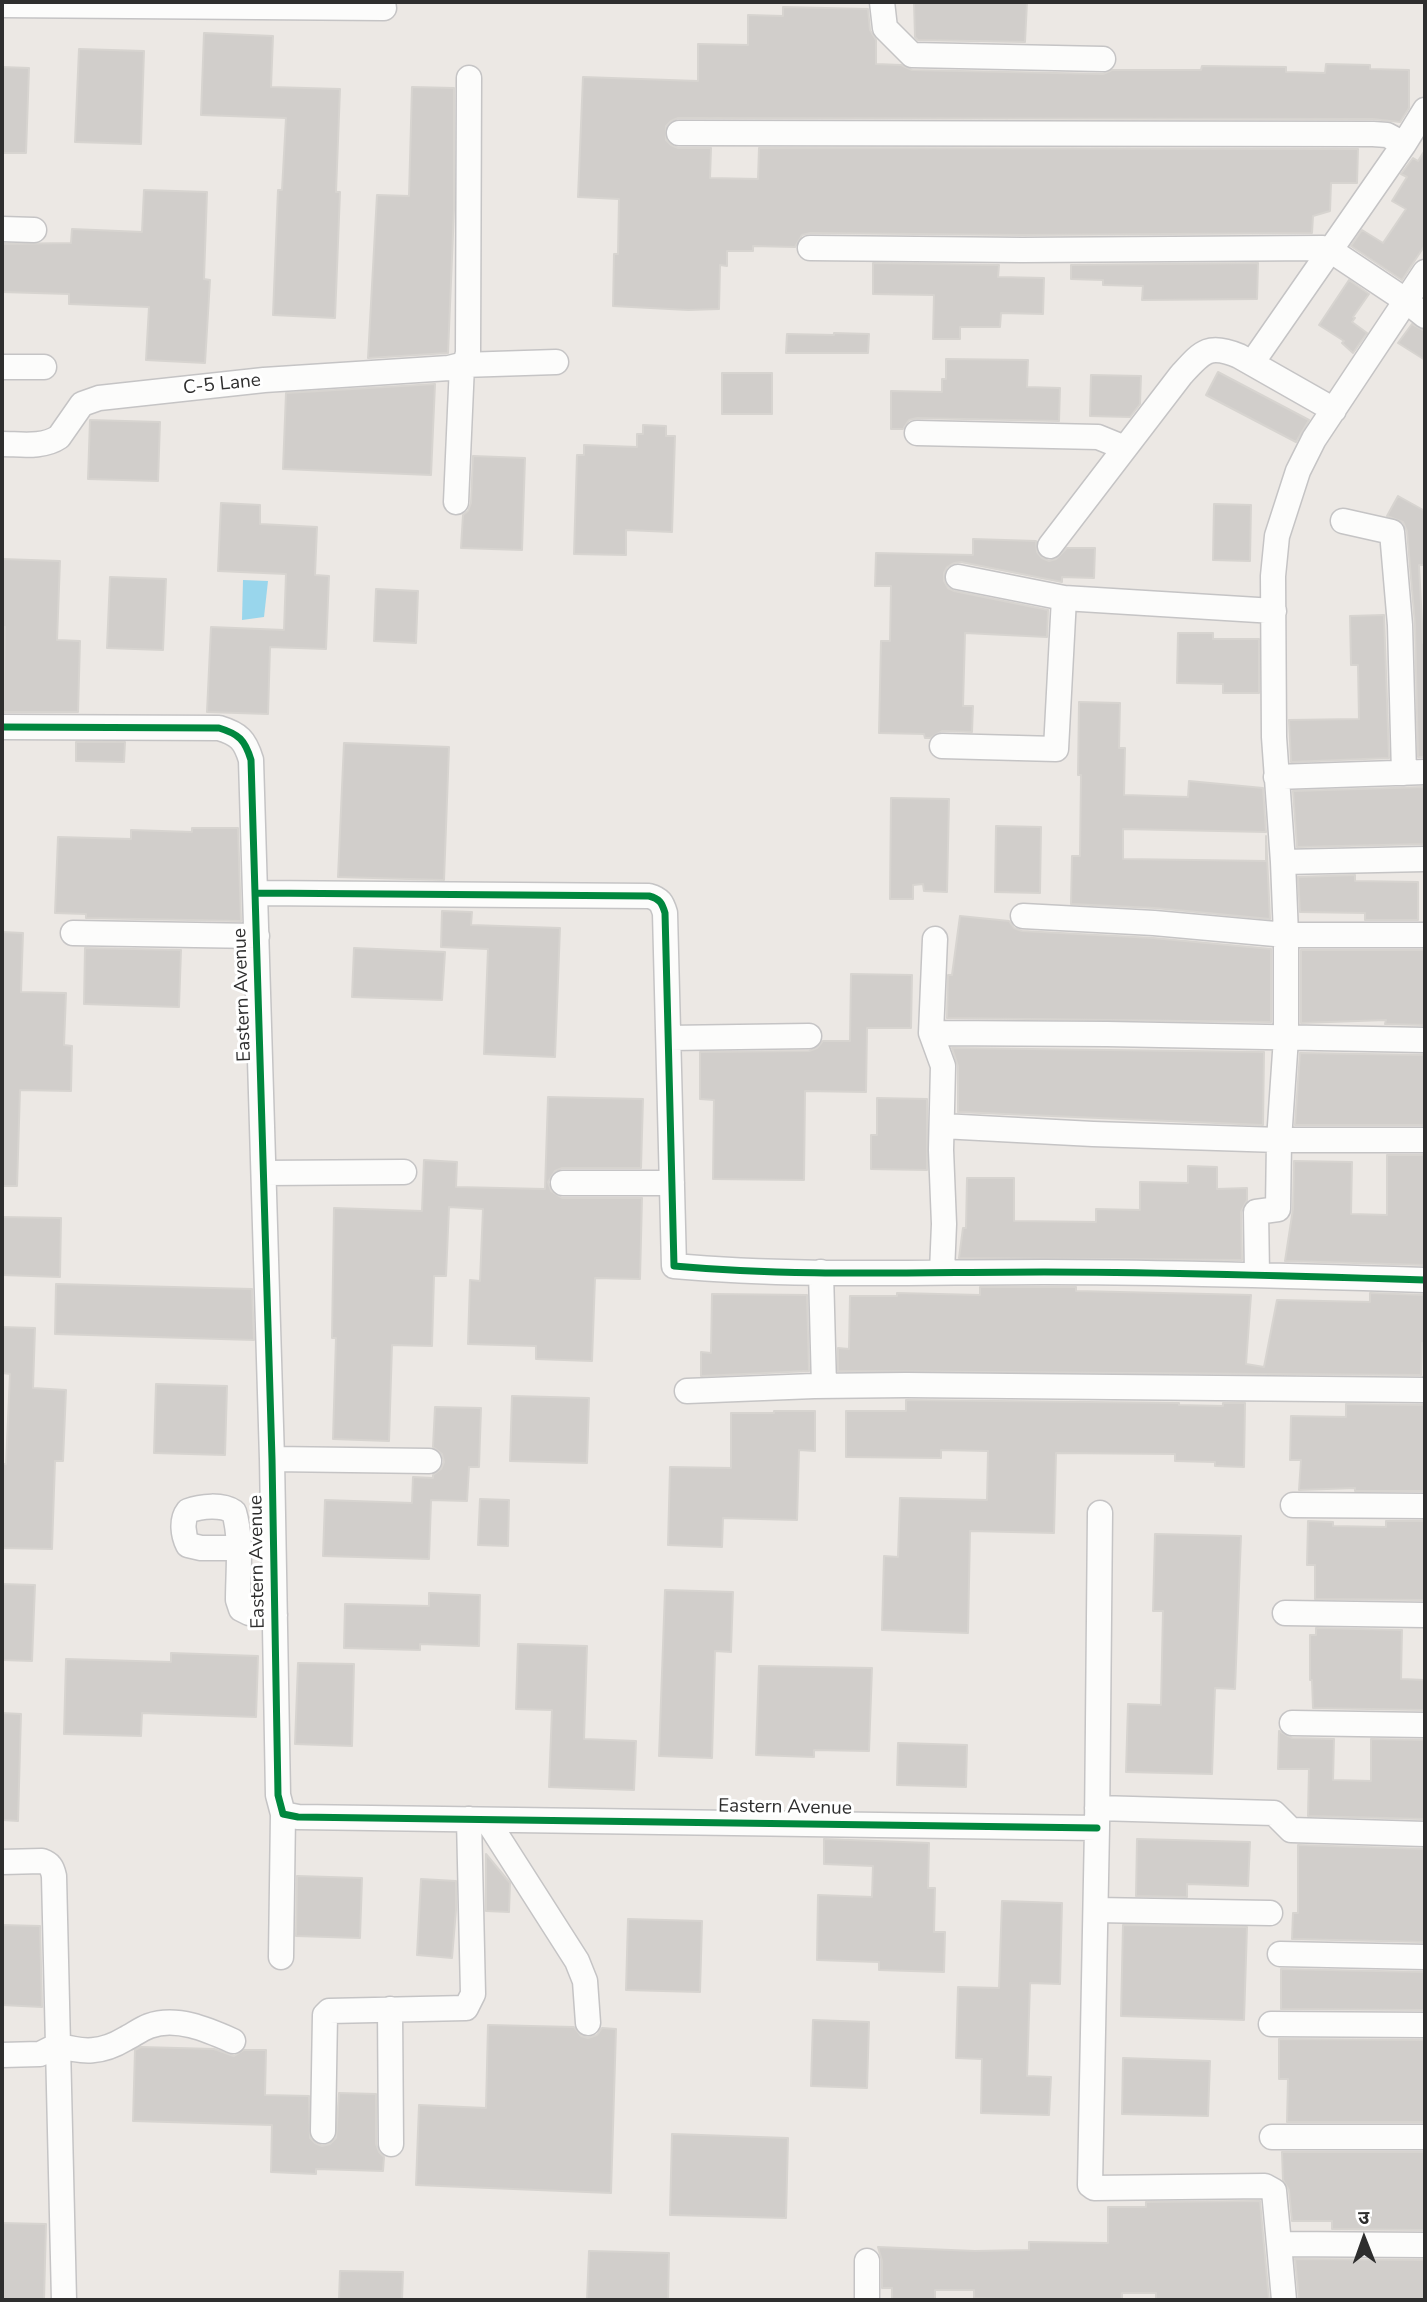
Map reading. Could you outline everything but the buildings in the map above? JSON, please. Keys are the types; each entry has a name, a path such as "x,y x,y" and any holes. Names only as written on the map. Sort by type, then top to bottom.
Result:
{"street":[{"path":"882,2 885,29 912,55 1102,59"},
{"path":"2,5 384,8"},
{"path":"456,502 462,365 467,361 468,354 469,78"},
{"path":"1252,363 1404,145 1425,110"},
{"path":"679,133 1373,134 1387,135 1404,145"},
{"path":"2,229 34,230"},
{"path":"810,248 1316,248 1330,250 1425,316"},
{"path":"1257,1274 1256,1212 1278,1209 1279,1140 1286,1038 1286,935 1274,737 1273,576 1277,536 1298,471 1314,439 1425,272"},
{"path":"1050,546 1198,357 1211,349 1223,349 1252,363 1334,410"},
{"name":"C-5 Lane","path":"2,444 44,444 54,441 59,438 82,404 99,398 264,380 462,365 556,362"},
{"path":"2,367 44,367"},
{"path":"917,433 1098,437 1125,448"},
{"path":"1276,777 1414,773 1392,532 1343,521"},
{"path":"958,577 1064,597 1274,611"},
{"path":"942,746 1056,749 1064,597"},
{"name":"Eastern Avenue","path":"2,727 219,728 235,733 246,743 251,760 272,1459 278,1795 283,1814 298,1818 478,1819 1097,1818 1274,1813 1292,1830 1425,1834"},
{"path":"1283,862 1425,859"},
{"path":"256,893 657,898 665,914 674,1266 821,1272 1257,1274 1425,1280"},
{"path":"1023,916 1154,923 1286,935 1425,936"},
{"path":"73,933 257,936"},
{"path":"935,939 931,1033 943,1066 942,1272"},
{"path":"931,1033 1425,1040"},
{"path":"668,1038 809,1036"},
{"path":"942,1126 1279,1140 1425,1140"},
{"path":"264,1173 404,1172"},
{"path":"563,1183 672,1183"},
{"path":"821,1272 824,1386"},
{"path":"687,1391 824,1386 1425,1390"},
{"path":"272,1459 429,1461"},
{"path":"1293,1506 1425,1506"},
{"path":"1100,1513 1091,2186 1265,2186 1274,2191 1284,2300"},
{"path":"238,1548 238,1600 241,1609 249,1613 275,1615"},
{"path":"1285,1613 1425,1615"},
{"path":"1292,1723 1425,1725"},
{"path":"281,1956 283,1814"},
{"path":"323,2131 325,2015 329,2011 466,2008 472,1998 478,1819"},
{"path":"478,1819 577,1961 585,1981 588,2023"},
{"path":"2,1862 42,1861 52,1868 64,2300"},
{"path":"1096,1910 1270,1913"},
{"path":"1280,1954 1425,1957"},
{"path":"396,2009 396,2143"},
{"path":"2,2055 40,2054 58,2045 79,2051 104,2049 149,2025 160,2024 196,2026 233,2041"},
{"path":"1271,2024 1425,2025"},
{"path":"1272,2137 1425,2137"},
{"path":"1279,2244 1425,2245"},
{"path":"867,2261 867,2300"}],"water":[{"path":"243,580 268,581 264,617 242,620"}],"cycle path":[{"path":"2,727 219,728 240,739 251,760 272,1459 278,1795 283,1814 298,1817 1097,1828"},
{"path":"256,893 649,896 658,900 665,913 674,1266 812,1273 1139,1273 1425,1280"}]}
